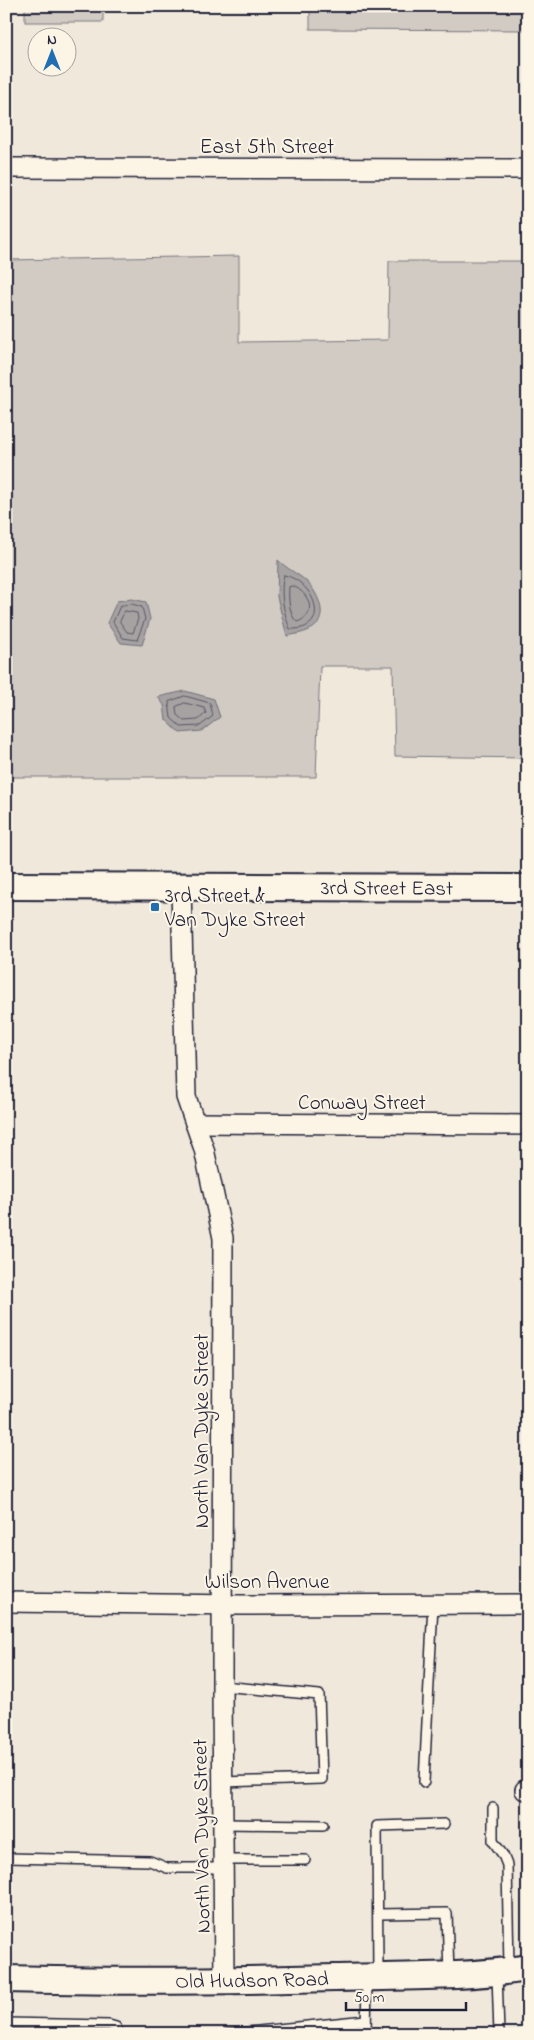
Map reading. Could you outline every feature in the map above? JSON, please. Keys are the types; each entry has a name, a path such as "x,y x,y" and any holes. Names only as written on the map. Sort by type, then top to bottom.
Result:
{"street":[{"name":"East 5th Street","path":"6,168 528,169"},
{"name":"3rd Street East","path":"6,886 528,888"},
{"name":"North Van Dyke Street","path":"181,886 186,1097 204,1149 223,1238 222,1782 224,1981"},
{"name":"Conway Street","path":"195,1123 528,1125"},
{"name":"Wilson Avenue","path":"6,1602 528,1604"},
{"name":"Old Hudson Road","path":"6,1979 224,1981 372,1977 512,1970"}],"lane":[{"path":"424,1782 433,1604"},
{"path":"222,1686 319,1695 322,1779 222,1782"},
{"path":"493,1808 493,1842 504,1855 507,1865 512,1970 499,2034"},
{"path":"223,1824 323,1825"},
{"path":"366,2034 378,1914 378,1826 444,1824"},
{"path":"7,1858 150,1862 167,1868 305,1860"},
{"path":"378,1914 447,1913 449,1974"},
{"path":"228,2034 366,2020"},
{"path":"6,2023 109,2025 116,2028 119,2034"}],"shaded area":[{"path":"25,6 103,6 103,22 25,22"},
{"path":"310,6 528,6 528,30 310,29"},
{"path":"239,256 239,342 388,340 389,261 528,261 528,758 395,756 393,666 320,666 316,777 6,777 6,260"}],"water":[{"path":"278,560 306,581 318,597 321,617 313,628 307,631 287,636 277,597"},
{"path":"132,599 146,602 150,619 142,645 121,643 107,623 117,601"},
{"path":"185,691 214,699 220,717 202,731 180,733 166,720 164,705 158,697"}],"place":[{"name":"3rd Street & Van Dyke Street","path":"155,907"}]}
